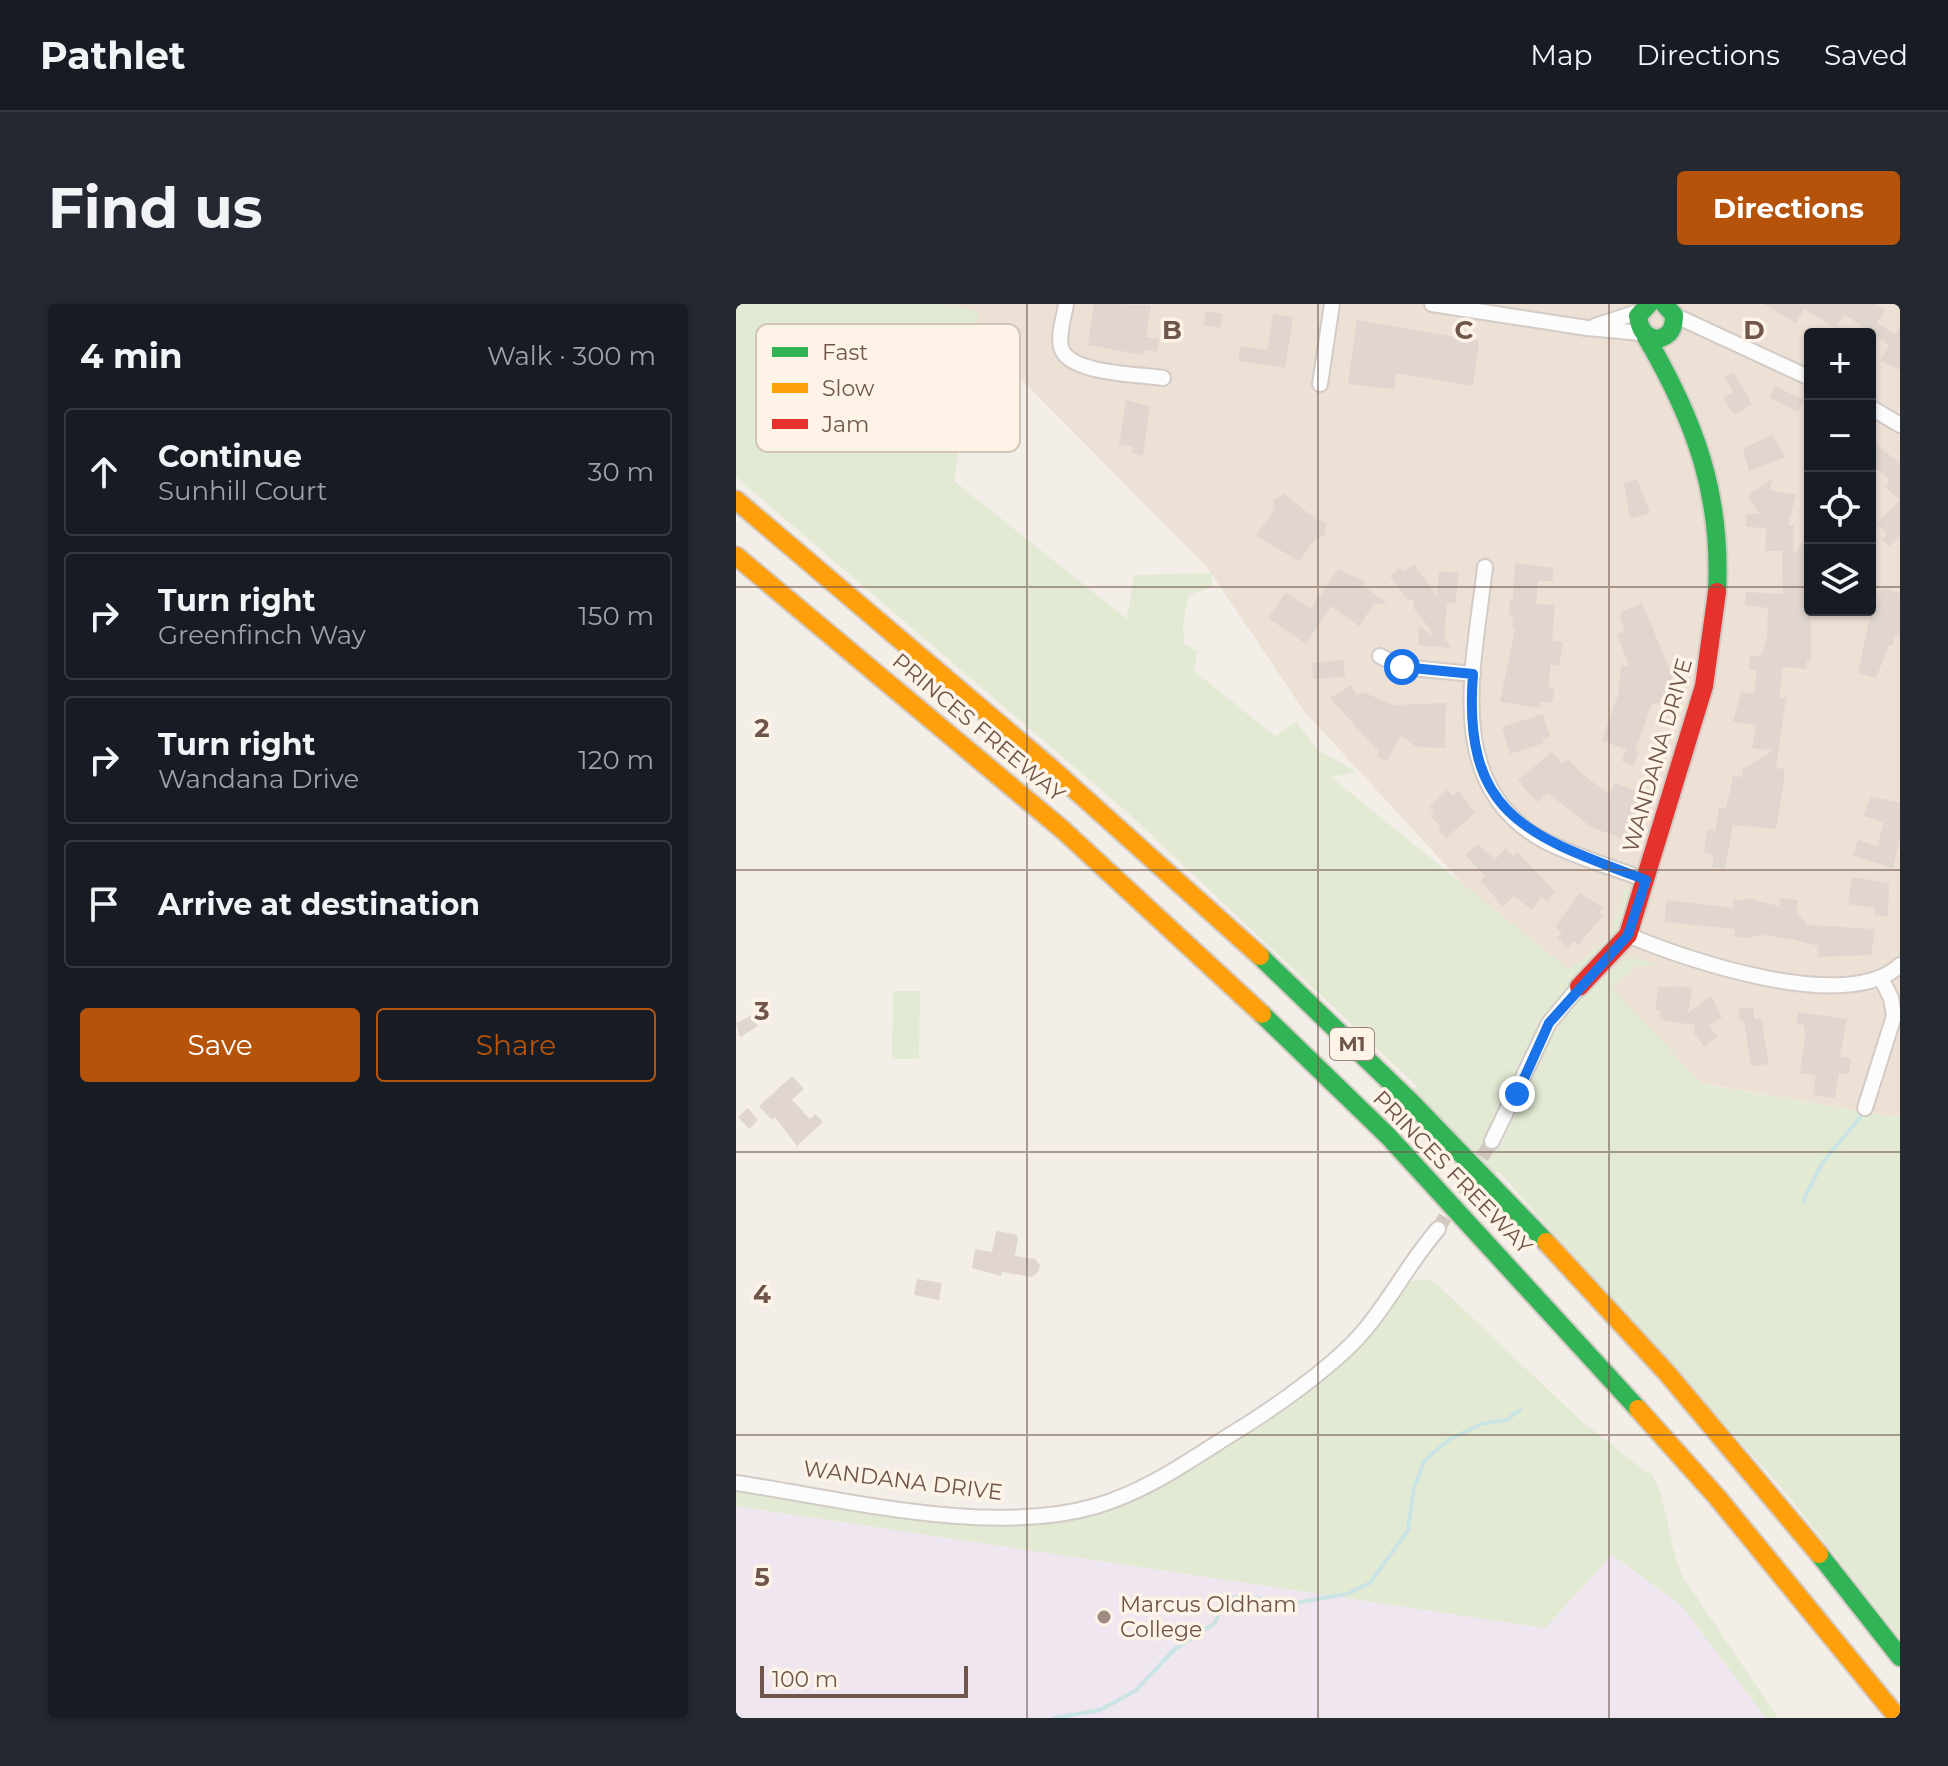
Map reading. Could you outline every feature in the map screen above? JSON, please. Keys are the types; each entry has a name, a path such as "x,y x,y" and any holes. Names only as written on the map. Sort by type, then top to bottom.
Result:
{"main road":[{"path":"1660,313 1657,340 1644,335 1638,322 1660,313"},
{"name":"WANDANA DRIVE","path":"1660,313 1677,390"},
{"name":"WANDANA DRIVE","path":"1579,987 1628,935 1704,686 1715,625 1719,548 1708,475 1697,437 1677,390 1644,335"},
{"name":"PRINCES FREEWAY","path":"736,500 1059,773 1234,931 1430,1121 1627,1328 1754,1473 1900,1657"},
{"name":"PRINCES FREEWAY","path":"736,556 1063,830 1258,1010 1388,1136 1506,1261 1717,1497 1898,1718"}],"street":[{"path":"1066,304 1060,343 1064,356 1078,366 1163,378"},
{"path":"1320,384 1332,304"},
{"path":"1432,304 1644,335"},
{"path":"1587,328 1660,313 1804,375"},
{"path":"1876,411 1900,425"},
{"path":"1485,567 1473,674 1471,726 1486,782 1507,810 1546,841 1646,880"},
{"path":"1380,656 1402,667 1473,674"},
{"path":"1628,935 1760,978 1841,983 1881,978 1900,965"},
{"path":"1865,1108 1894,1016 1891,998 1881,978"},
{"name":"WANDANA DRIVE","path":"1492,1141 1549,1023 1579,987"},
{"name":"WANDANA DRIVE","path":"736,1483 957,1515 1018,1518 1098,1506 1154,1482 1288,1397 1363,1333 1410,1262 1438,1229"}],"shaded area":[{"path":"736,304 1900,304 1900,1118 1683,1080 1521,947 1304,711 1207,567 1020,378 1020,324 883,324"},
{"name":"Marcus Oldham College","path":"736,1506 1545,1628 1611,1555 1681,1605 1766,1718 736,1718"}],"green space":[{"path":"736,304 943,304 978,311 978,324 756,324 756,452 959,452 954,481 1127,619 1134,575 1212,573 1212,587 1189,595 1183,623 1184,644 1197,651 1194,671 1275,736 1296,722 1318,750 1357,772 1331,777 1570,969 1610,937 1626,885 1630,897 1616,940 1543,1018 1486,1137 1501,1146 1544,1048 1572,1006 1624,959 1633,956 1658,965 1635,967 1612,988 1702,1084 1900,1118 1900,1638 1787,1494 1499,1172 1494,1173 1412,1089 1417,1086 1128,813 736,477"},
{"path":"893,991 920,991 919,1059 892,1059"},
{"path":"1429,1280 1439,1286 1580,1420 1646,1472 1650,1471 1660,1494 1683,1577 1778,1718 1766,1718 1681,1605 1612,1555 1545,1628 736,1506 736,1491 855,1508 865,1513 931,1518 1106,1506 1288,1399 1407,1283"}],"building":[{"path":"1094,304 1151,305 1146,337 1159,339 1157,352 1144,350 1143,355 1088,345"},
{"path":"1764,304 1876,304 1885,310 1877,323 1895,334 1900,326 1900,370 1880,361 1889,345 1876,336 1876,328 1864,328 1844,314 1836,328 1804,309 1796,323"},
{"path":"1206,311 1223,314 1220,328 1203,325"},
{"path":"1273,314 1293,317 1285,368 1238,361 1241,346 1267,350"},
{"path":"1357,320 1479,341 1473,386 1396,373 1394,389 1348,384"},
{"path":"1734,372 1752,404 1734,415 1723,397 1733,392 1725,377"},
{"path":"1775,386 1804,400 1798,412 1769,397"},
{"path":"1126,400 1150,406 1143,456 1132,453 1133,447 1119,445"},
{"path":"1772,435 1785,457 1749,471 1743,449"},
{"path":"1876,445 1900,463 1900,500 1886,488 1889,479 1876,469"},
{"path":"1637,479 1650,513 1630,519 1624,483"},
{"path":"1772,479 1770,490 1796,495 1788,525 1794,525 1793,555 1804,541 1804,616 1811,616 1811,660 1807,660 1807,669 1783,667 1779,697 1786,698 1776,768 1784,769 1784,783 1776,829 1733,825 1725,869 1712,867 1714,855 1704,853 1707,830 1715,831 1719,808 1726,809 1733,776 1742,777 1743,769 1772,751 1752,748 1756,725 1733,722 1741,692 1754,694 1757,671 1749,670 1750,656 1761,656 1767,638 1768,608 1745,605 1746,592 1783,594 1782,551 1765,551 1766,528 1746,527 1746,514 1760,514 1749,499 1750,494"},
{"path":"1284,494 1317,520 1327,523 1324,536 1316,538 1299,561 1256,536 1275,508 1273,501"},
{"path":"1900,500 1900,537 1889,546 1882,539 1887,534 1877,523"},
{"path":"1515,563 1553,568 1553,581 1538,581 1536,604 1555,605 1552,641 1563,642 1559,666 1551,664 1548,687 1555,688 1552,703 1539,701 1541,708 1500,702 1515,628 1512,627 1513,615 1509,615"},
{"path":"1414,565 1437,596 1439,571 1459,573 1455,603 1447,603 1444,636 1451,648 1418,645 1419,626 1432,635 1431,630 1413,607 1414,600 1408,600 1390,576 1400,568 1402,571"},
{"path":"1338,569 1366,582 1363,586 1387,603 1374,604 1359,626 1331,606 1306,644 1268,618 1286,592 1311,609"},
{"path":"1882,588 1900,593 1900,637 1895,636 1893,646 1889,645 1876,678 1858,673 1870,616 1876,616"},
{"path":"1642,603 1673,677 1667,702 1652,704 1635,751 1639,752 1634,766 1622,761 1626,749 1602,741 1618,695 1621,665 1629,666 1617,634 1625,631 1620,618 1623,611"},
{"path":"1343,660 1345,677 1313,679 1312,663"},
{"path":"1351,685 1357,695 1363,692 1393,705 1446,703 1445,748 1416,747 1401,735 1387,761 1377,756 1379,752 1330,698"},
{"path":"1543,714 1550,737 1542,739 1544,743 1510,754 1502,727"},
{"path":"1552,752 1562,764 1568,759 1610,795 1614,783 1642,792 1628,841 1591,827 1548,793 1538,802 1529,794 1518,780"},
{"path":"1447,790 1453,796 1458,790 1475,813 1446,838 1438,830 1441,827 1431,816 1434,813 1429,807"},
{"path":"1870,797 1900,802 1900,838 1893,868 1853,856 1858,840 1877,846 1884,822 1864,816"},
{"path":"1478,844 1495,860 1505,848 1514,856 1517,852 1555,891 1547,901 1541,897 1532,910 1513,896 1503,907 1481,881 1485,876 1465,855"},
{"path":"1852,877 1889,883 1888,917 1874,915 1875,908 1848,904"},
{"path":"1580,893 1603,908 1599,913 1603,916 1578,945 1574,941 1568,948 1557,938 1562,933 1555,927"},
{"path":"1745,898 1779,906 1780,898 1798,900 1796,911 1807,925 1875,929 1871,955 1817,957 1818,946 1791,939 1762,935 1746,938 1734,936 1735,929 1664,922 1667,900 1733,908 1734,899 1744,901"},
{"path":"1658,987 1692,988 1688,1013 1711,996 1722,1017 1709,1026 1718,1037 1704,1047 1694,1033 1695,1025 1666,1021 1660,1018 1661,1011 1655,1010"},
{"path":"1753,1007 1754,1019 1761,1018 1769,1064 1751,1066 1744,1021 1740,1021 1738,1009"},
{"path":"1798,1012 1847,1019 1840,1056 1851,1058 1849,1074 1839,1073 1835,1098 1813,1095 1816,1075 1800,1073 1805,1035 1804,1025 1796,1024"},
{"path":"752,1015 758,1026 740,1037 736,1023"},
{"path":"792,1076 804,1089 792,1100 810,1119 815,1114 823,1122 797,1146 775,1117 772,1120 759,1106"},
{"path":"748,1108 758,1120 749,1129 738,1117"},
{"path":"996,1231 1015,1234 1018,1238 1015,1256 1035,1259 1040,1265 1038,1272 1032,1277 1002,1272 1001,1276 972,1268 975,1249 992,1252"},
{"path":"917,1279 942,1283 939,1300 914,1295"}],"waterway":[{"path":"1803,1201 1823,1162 1862,1115"},
{"path":"1055,1718 1100,1710 1135,1691 1175,1649 1215,1623 1224,1601 1240,1596 1295,1603 1347,1594 1370,1583 1408,1530 1414,1487 1425,1460 1450,1439 1481,1424 1506,1420 1520,1410"}],"tunnel":[{"path":"1438,1229 1492,1141"}],"traffic: fast":[{"path":"1649,304 1638,316 1639,321 1645,334 1657,339 1669,334 1673,324 1674,315 1664,304"},
{"path":"1646,337 1678,398 1702,459 1715,523 1717,592"},
{"path":"1260,956 1413,1104 1546,1242"},
{"path":"1262,1014 1388,1136 1638,1409"},
{"path":"1819,1554 1900,1657"}],"traffic: slow":[{"path":"736,500 1051,768 1260,956"},
{"path":"736,556 1063,830 1262,1014"},
{"path":"1546,1242 1666,1372 1819,1554"},
{"path":"1638,1409 1717,1497 1898,1718"}],"traffic: jam":[{"path":"1579,987 1628,935 1704,686 1717,592"}],"place":[{"name":"Marcus Oldham College","path":"1104,1617"}],"route":[{"path":"1402,667 1473,674 1471,726 1474,746 1486,782 1507,810 1546,841 1646,880 1628,935 1549,1023 1517,1094"}]}
